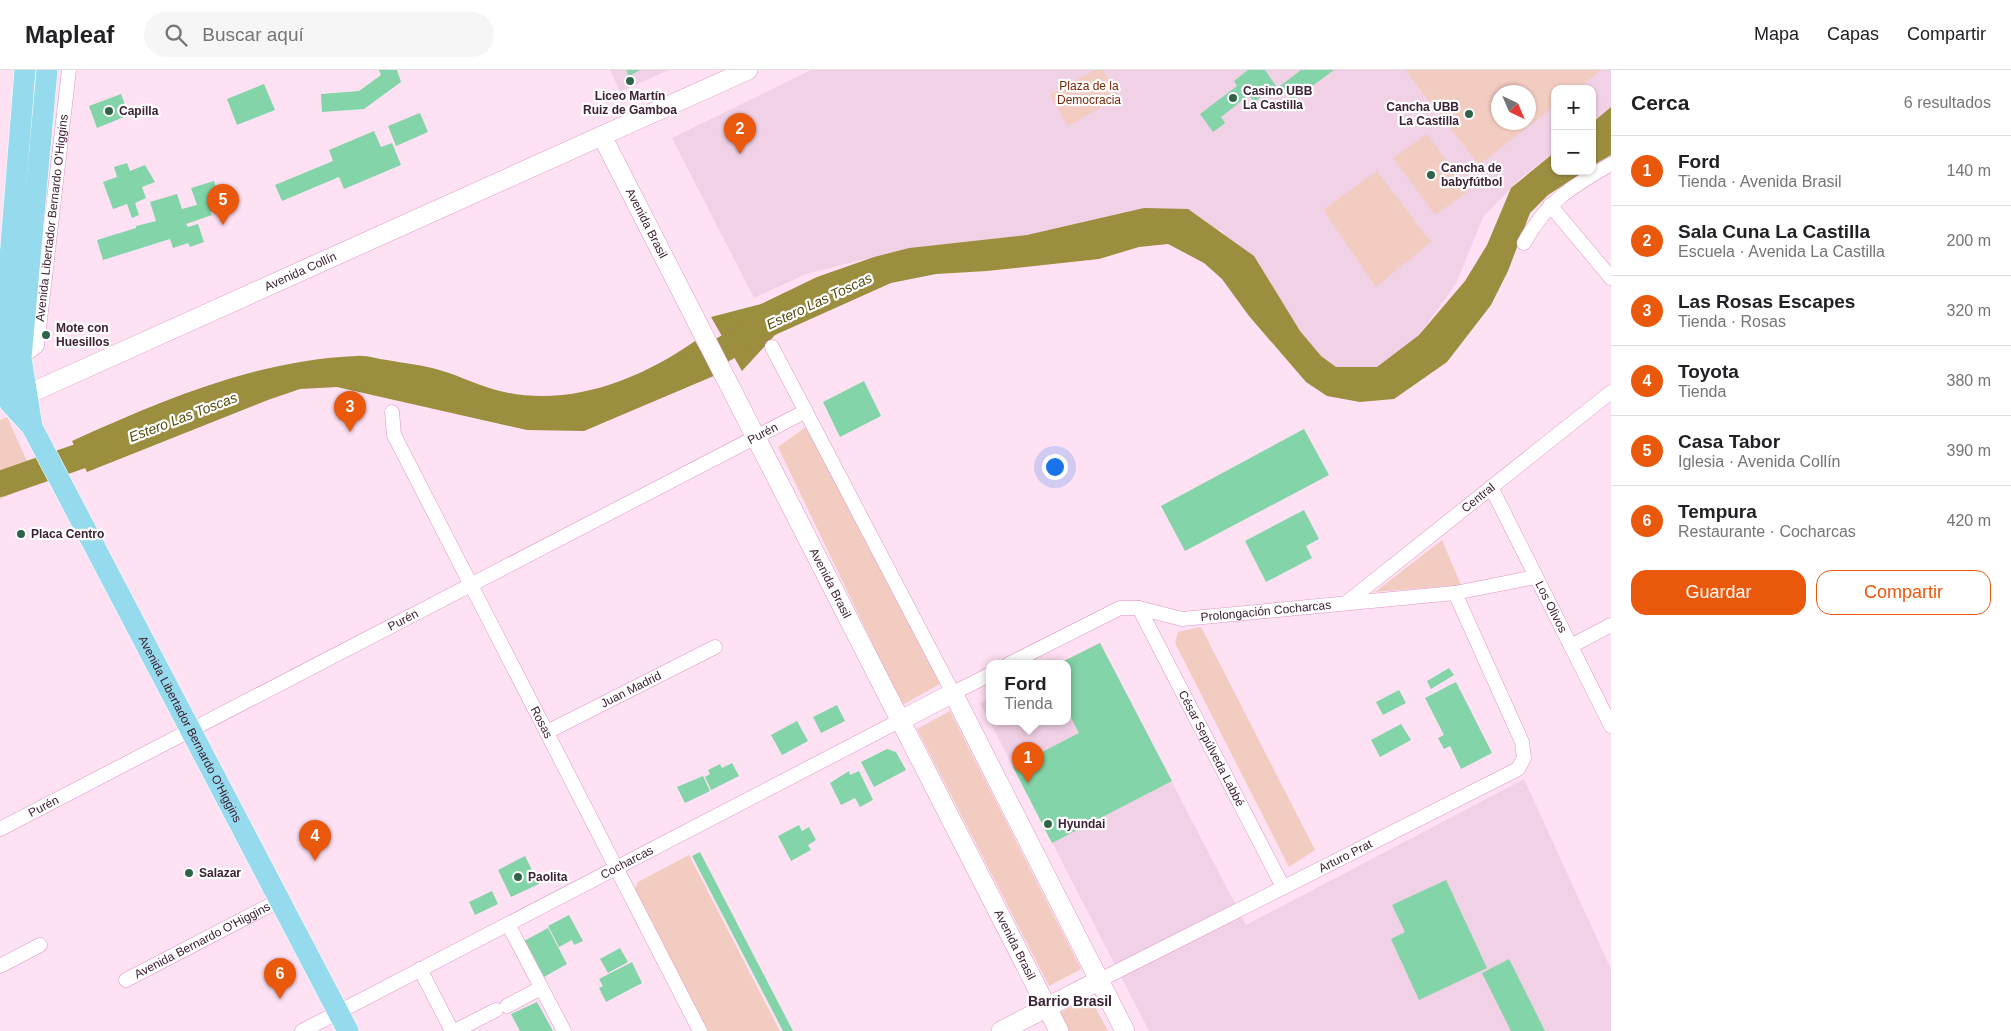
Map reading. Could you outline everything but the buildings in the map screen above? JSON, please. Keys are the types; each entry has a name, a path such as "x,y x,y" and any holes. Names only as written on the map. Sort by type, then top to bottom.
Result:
{"main road":[{"path":"12,402 4,373 2,342 25,70"},
{"name":"Avenida Libertador Bernardo O'Higgins","path":"46,70 22,358 12,402 35,433 348,1031"},
{"name":"Avenida Collín","path":"12,402 748,70"},
{"name":"Avenida Brasil","path":"602,136 1059,1031"},
{"path":"953,693 1126,1031"},
{"name":"Cocharcas","path":"901,720 953,693"},
{"name":"Arturo Prat","path":"1001,1031 1100,980"}],"street":[{"name":"Avenida Libertador Bernardo O'Higgins","path":"22,358 37,346 70,70"},
{"path":"1524,243 1533,226 1550,205 1582,180 1611,164"},
{"path":"1550,205 1611,278"},
{"path":"772,347 953,693 986,676"},
{"name":"Central","path":"1345,603 1611,392"},
{"name":"Rosas","path":"392,412 394,435 700,1031"},
{"name":"Purén","path":"0,829 470,584 806,412"},
{"name":"Los Olivos","path":"1491,487 1611,726"},
{"name":"Prolongación Cocharcas","path":"1018,660 1115,610 1139,608 1182,619 1455,593 1536,577"},
{"name":"Arturo Prat","path":"1100,980 1512,773 1522,764 1524,753 1522,742 1455,593"},
{"name":"César Sepúlveda Labbé","path":"1139,608 1283,887"},
{"path":"1571,646 1611,624"},
{"name":"Juan Madrid","path":"547,732 715,647"},
{"name":"Cocharcas","path":"302,1031 901,720"},
{"name":"Avenida Bernardo O'Higgins","path":"126,980 280,900"},
{"path":"508,924 564,1031"},
{"path":"0,966 40,945"},
{"path":"420,969 454,1031 542,988"}],"shaded area":[{"name":"Liceo Martín Ruiz de Gamboa","path":"610,70 669,70 620,92"},
{"path":"811,70 1611,70 1611,107 1596,120 1596,85 1551,85 1551,155 1522,177 1483,217 1456,284 1419,335 1377,367 1336,367 1305,346 1221,230 1027,235 909,248 806,274 754,298 672,138"},
{"path":"1100,643 1246,925 1524,779 1611,969 1611,1031 1149,1031 992,725 1071,725 1071,660 1066,660"},
{"path":"986,700 986,715 980,703"}],"green space":[{"name":"Plaza de la Democracia","path":"1094,70 1103,70 1119,97 1068,126 1050,95"},
{"name":"Cancha UBB La Castilla","path":"1405,70 1601,70 1582,85 1551,85 1551,109 1536,121 1536,85 1491,85 1491,130 1524,130 1479,165"},
{"name":"Cancha de babyfútbol","path":"1427,134 1469,191 1435,215 1393,158"},
{"path":"1377,171 1431,242 1376,287 1323,210"},
{"path":"7,417 37,483 0,499 0,420"},
{"path":"806,427 940,684 902,705 778,447"},
{"path":"1442,540 1461,585 1375,592"},
{"path":"1201,627 1315,850 1289,867 1175,643 1178,632"},
{"path":"950,711 1081,969 1049,986 917,729"},
{"path":"689,855 780,1031 708,1031 635,889 638,882"},
{"path":"1090,997 1108,1031 1061,1031 1054,1016"}],"water":[{"path":"1611,107 1611,155 1596,164 1596,130 1596,120"},
{"path":"1551,155 1551,175 1579,175 1548,195 1530,213 1508,271 1491,305 1447,362 1394,399 1360,402 1327,396 1306,382 1249,316 1222,279 1204,263 1168,244 1139,247 1099,259 987,271 936,274 891,283 775,335 742,371 711,317 761,304 817,277 874,257 909,248 1027,235 1144,208 1188,209 1254,256 1300,331 1321,356 1336,367 1377,367 1419,335 1465,281 1487,245 1511,188"},
{"path":"695,341 716,375 584,431 527,430 337,387 300,389 87,472 72,441 141,411 211,385 283,365 319,359 357,356 421,365 496,390 522,395 548,396 600,388 625,379 650,368"}],"waterway":[{"name":"Estero Las Toscas","path":"691,368 759,329"},
{"name":"Estero Las Toscas","path":"0,484 112,445"}],"place":[{"name":"Liceo Martín Ruiz de Gamboa","path":"630,81"},
{"name":"Casino UBB La Castilla","path":"1233,98"},
{"name":"Capilla","path":"109,111"},
{"name":"Cancha UBB La Castilla","path":"1469,114"},
{"name":"Sala Cuna La Castilla","path":"740,154"},
{"name":"Cancha de babyfútbol","path":"1431,175"},
{"name":"Casa Tabor","path":"223,225"},
{"name":"Mote con Huesillos","path":"46,335"},
{"name":"Las Rosas Escapes","path":"350,432"},
{"name":"Placa Centro","path":"21,534"},
{"name":"Ford","path":"1028,783"},
{"name":"Hyundai","path":"1048,824"},
{"name":"Toyota","path":"315,861"},
{"name":"Salazar","path":"189,873"},
{"name":"Paolita","path":"518,877"},
{"name":"Tempura","path":"280,999"}],"district":[{"name":"Barrio Brasil","path":"1070,1001"}]}
